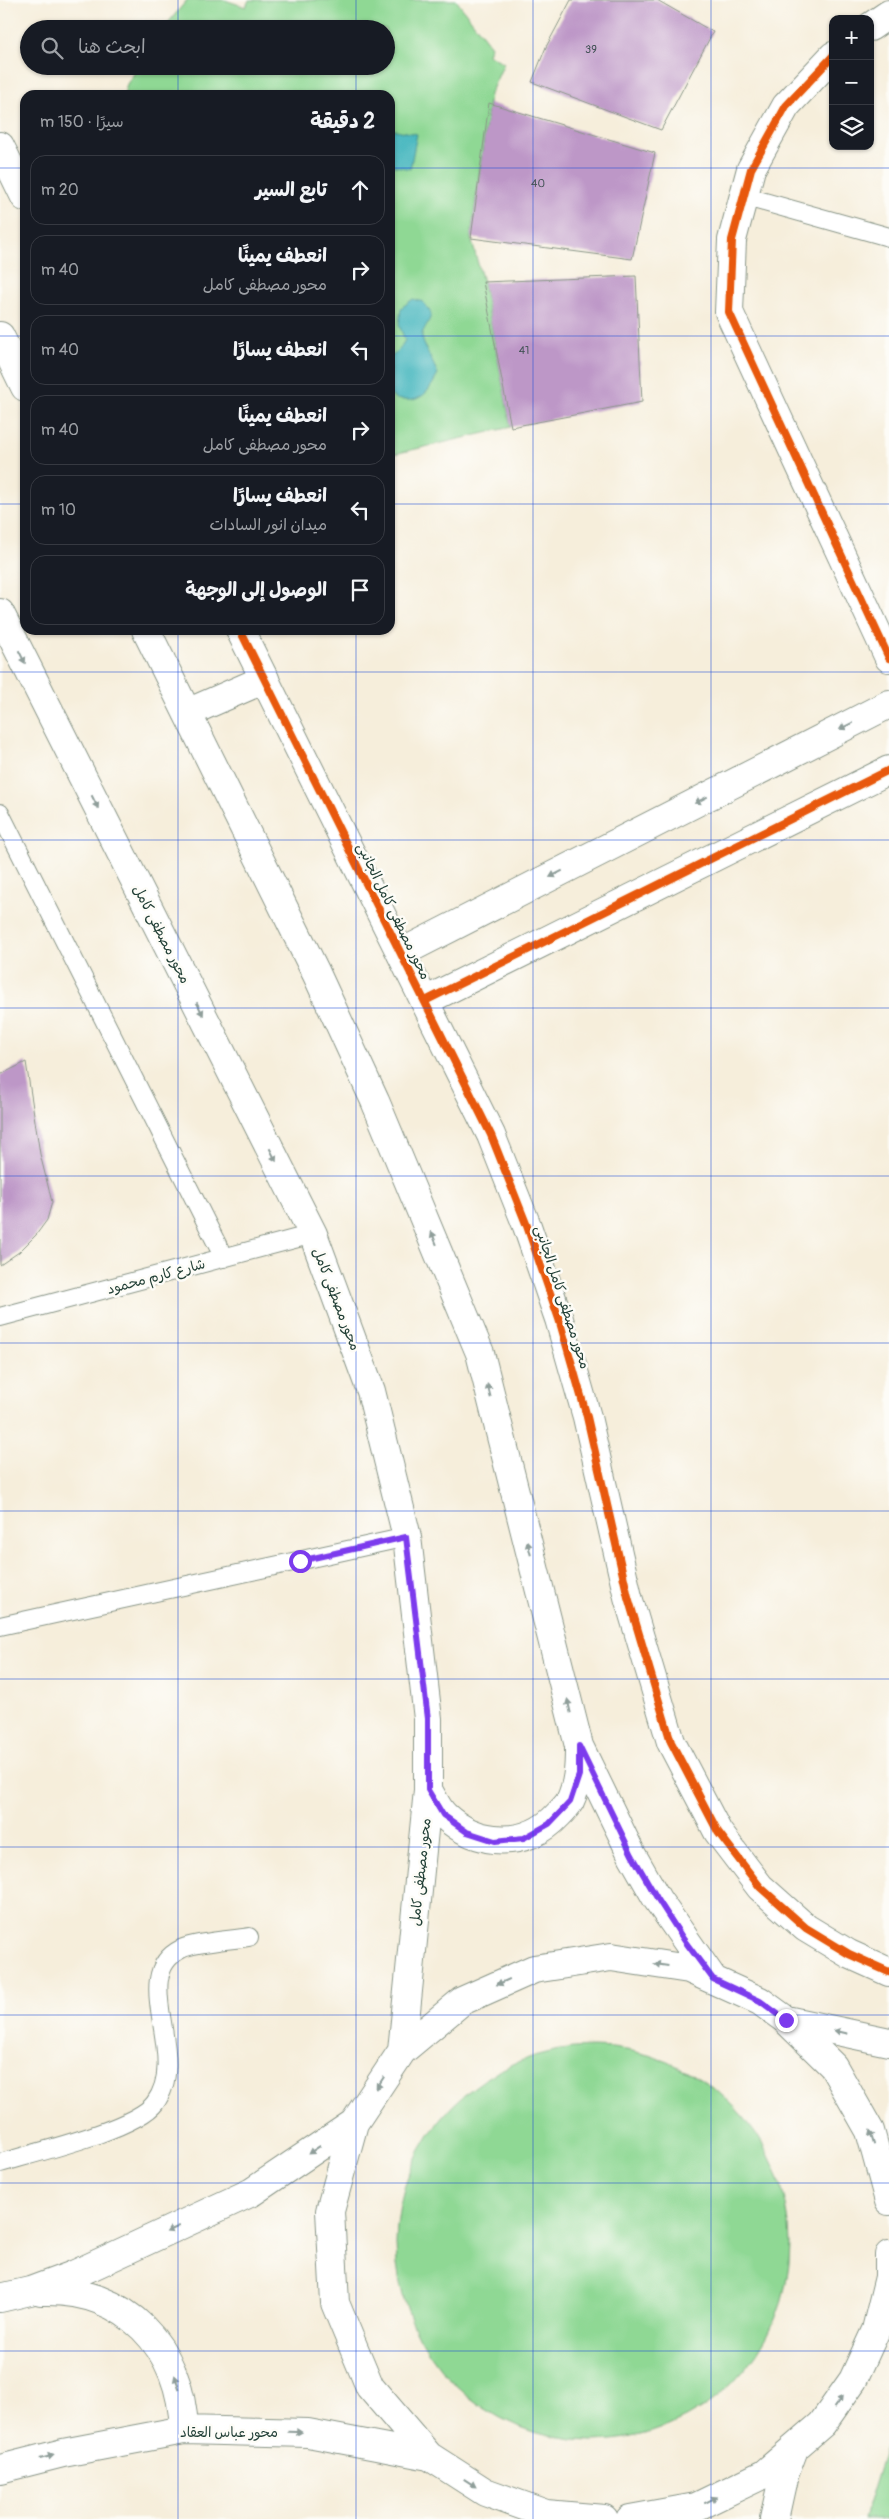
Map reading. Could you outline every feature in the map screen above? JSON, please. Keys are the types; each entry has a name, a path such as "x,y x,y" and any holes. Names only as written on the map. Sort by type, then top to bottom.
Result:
{"main road":[{"path":"874,24 889,14"},
{"path":"829,60 786,106 751,169 732,240 729,312 889,658"},
{"path":"0,146 20,187"},
{"path":"0,336 20,377"},
{"name":"محور مصطفى كامل","path":"0,613 313,1234 371,1391 406,1537 428,1719 428,1790 402,2051"},
{"path":"148,635 316,973 367,1084 430,1230 480,1353 579,1746 632,1855 684,1940 713,1979"},
{"name":"محور مصطفى كامل الجانبى","path":"243,635 491,1135 527,1226 559,1319 587,1417 628,1597 671,1742 718,1832 760,1887 806,1928 849,1954 889,1972"},
{"path":"187,713 265,679"},
{"path":"401,953 889,704"},
{"path":"425,1001 889,770"},
{"path":"428,1790 443,1815 467,1832 495,1841 524,1838 549,1824 570,1802 579,1775 579,1746"},
{"path":"604,2519 548,2516 484,2492 430,2456 370,2387 335,2303 330,2211 354,2123 402,2051 462,2000 534,1969 611,1958 689,1969 760,2001 786,2020 833,2066 870,2130 889,2201"},
{"path":"786,2020 889,2042"},
{"path":"0,2298 30,2291 73,2275 252,2192 354,2123"},
{"path":"630,2519 696,2507 764,2474 822,2424 853,2380 876,2330 889,2277 889,2255"},
{"path":"30,2291 58,2290 86,2295 113,2305 136,2322 156,2342 171,2365 179,2386 184,2430"},
{"name":"محور عباس العقاد","path":"0,2469 63,2452 184,2430 308,2432 430,2456"},
{"path":"774,2519 783,2478 794,2449"}],"lane":[{"path":"744,196 889,237"},
{"path":"0,813 224,1258"},
{"name":"شارع كارم محمود","path":"0,1317 313,1234"},
{"path":"0,1626 406,1537"},
{"path":"0,2163 123,2125 137,2119 155,2104 165,2083 168,2060 157,1984 161,1969 170,1956 183,1948 249,1938"}],"green space":[{"path":"187,0 225,0 246,7 249,0 456,0 491,46 488,54 504,63 490,94 471,238 483,282 511,427 395,454 395,90 125,90 133,75 395,75 395,20 170,20"},
{"path":"593,2047 631,2051 650,2055 668,2062 703,2080 732,2105 757,2134 775,2169 782,2187 786,2206 790,2244 786,2282 782,2301 775,2319 757,2354 732,2383 703,2408 668,2426 650,2433 631,2437 593,2441 555,2437 536,2433 518,2426 483,2408 454,2383 429,2354 411,2319 404,2301 400,2282 396,2244 400,2206 404,2187 411,2169 429,2134 454,2105 483,2080 518,2062 536,2055 555,2051"},
{"path":"889,2434 889,2519 863,2519"}],"water":[{"path":"395,130 417,134 410,169 395,166"},
{"path":"413,299 423,302 431,313 422,337 438,374 426,393 417,399 411,400 395,398 395,354 405,340 399,325 401,308"}],"building":[{"path":"571,0 657,0 713,32 661,130 532,82 546,47"},
{"path":"489,103 655,153 632,259 471,238"},
{"path":"636,276 642,402 511,427 483,282"},
{"path":"26,1062 40,1154 52,1202 47,1220 36,1235 19,1252 0,1265 0,1075"}],"cycle path":[{"path":"829,60 786,106 751,169 732,240 729,312 889,658"},
{"path":"242,635 491,1135 527,1226 559,1319 587,1417 628,1597 671,1742 718,1832 760,1887 806,1928 849,1954 889,1972"},
{"path":"425,1001 889,770"}],"route":[{"path":"300,1561 406,1537 428,1719 428,1790 443,1815 467,1832 495,1841 524,1838 549,1824 570,1802 579,1775 579,1746 632,1855 684,1940 713,1979 760,2001 786,2020"}]}
